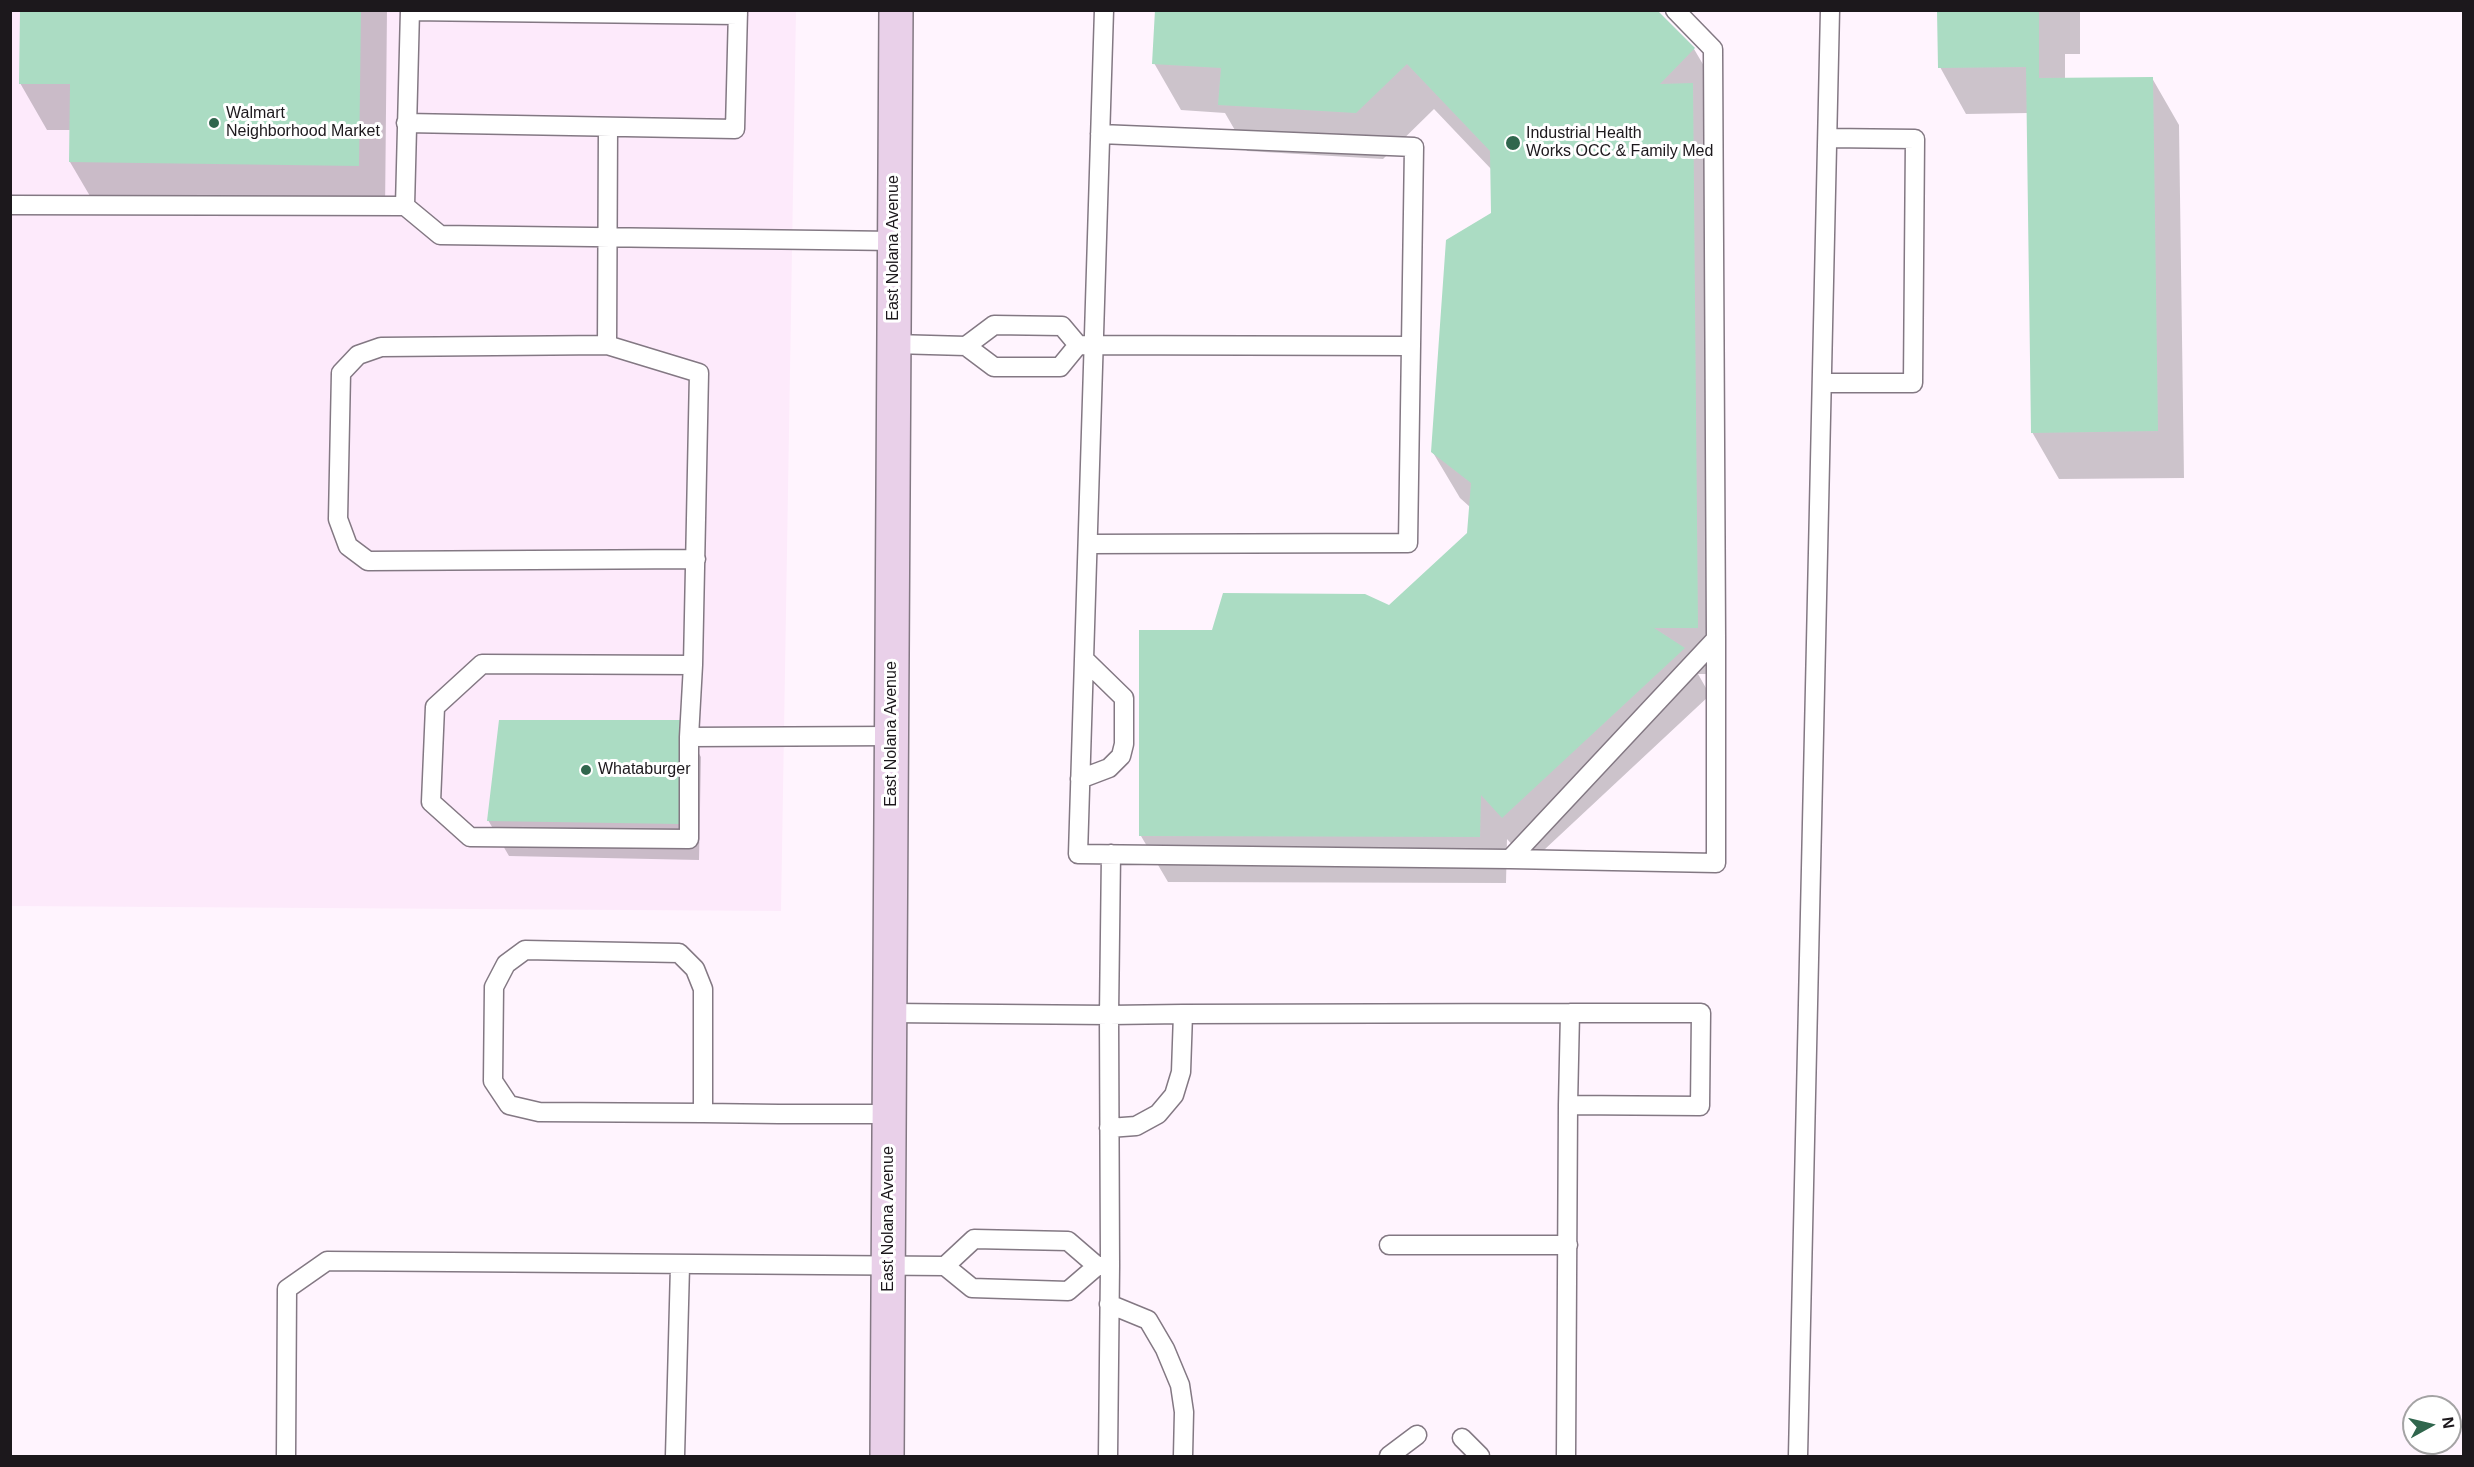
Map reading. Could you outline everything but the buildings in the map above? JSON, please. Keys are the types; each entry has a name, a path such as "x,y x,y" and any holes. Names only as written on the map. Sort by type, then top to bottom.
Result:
{"main road":[{"name":"East Nolana Avenue","path":"887,1456 896,10"}],"lane":[{"path":"1104,10 1100,134 1086,345 1088,544 1078,854 1716,863 1713,49 1675,10"},
{"path":"1798,1456 1830,10"},
{"path":"405,206 406,123 410,11 738,13 735,129 406,123"},
{"path":"607,345 608,127"},
{"path":"1088,544 1408,543 1414,147 1100,134"},
{"path":"1822,383 1913,383 1915,139 1828,138"},
{"path":"10,205 405,206 440,235 895,241"},
{"path":"966,346 994,325 1062,326 1086,345 1411,346"},
{"path":"894,344 966,346 994,367 1060,367 1086,345"},
{"path":"693,665 482,664 435,707 431,802 470,837 689,839 689,737 693,665 696,559 699,372 607,345 381,347 358,355 342,373 338,519 348,546 368,561 696,559"},
{"path":"1510,859 1716,639"},
{"path":"1080,779 1109,768 1121,756 1124,744 1124,698 1084,658"},
{"path":"689,737 892,736"},
{"path":"1108,1456 1109,1304 1103,1266 1109,1128 1111,854"},
{"path":"703,1113 703,989 695,969 679,953 525,950 506,964 494,987 493,1081 510,1106 539,1112 703,1113 889,1114"},
{"path":"890,1012 1109,1015 1701,1013 1700,1106 1568,1105"},
{"path":"1566,1456 1570,1013"},
{"path":"1109,1128 1136,1126 1158,1114 1174,1095 1181,1072 1183,1014"},
{"path":"945,1266 974,1239 1068,1240 1103,1266"},
{"path":"1389,1245 1568,1245"},
{"path":"286,1456 287,1289 327,1261 680,1266 945,1266 972,1288 1068,1291 1103,1266"},
{"path":"675,1456 680,1266"},
{"path":"1109,1304 1148,1320 1165,1349 1180,1385 1184,1412 1183,1456"},
{"path":"1389,1456 1417,1436"},
{"path":"1462,1438 1480,1456"}],"shaded area":[{"path":"11,11 796,11 781,911 11,906"}],"place":[{"name":"Walmart Neighborhood Market","path":"214,123"},
{"name":"Industrial Health Works OCC & Family Med","path":"1513,143"},
{"name":"Whataburger","path":"586,770"}]}
